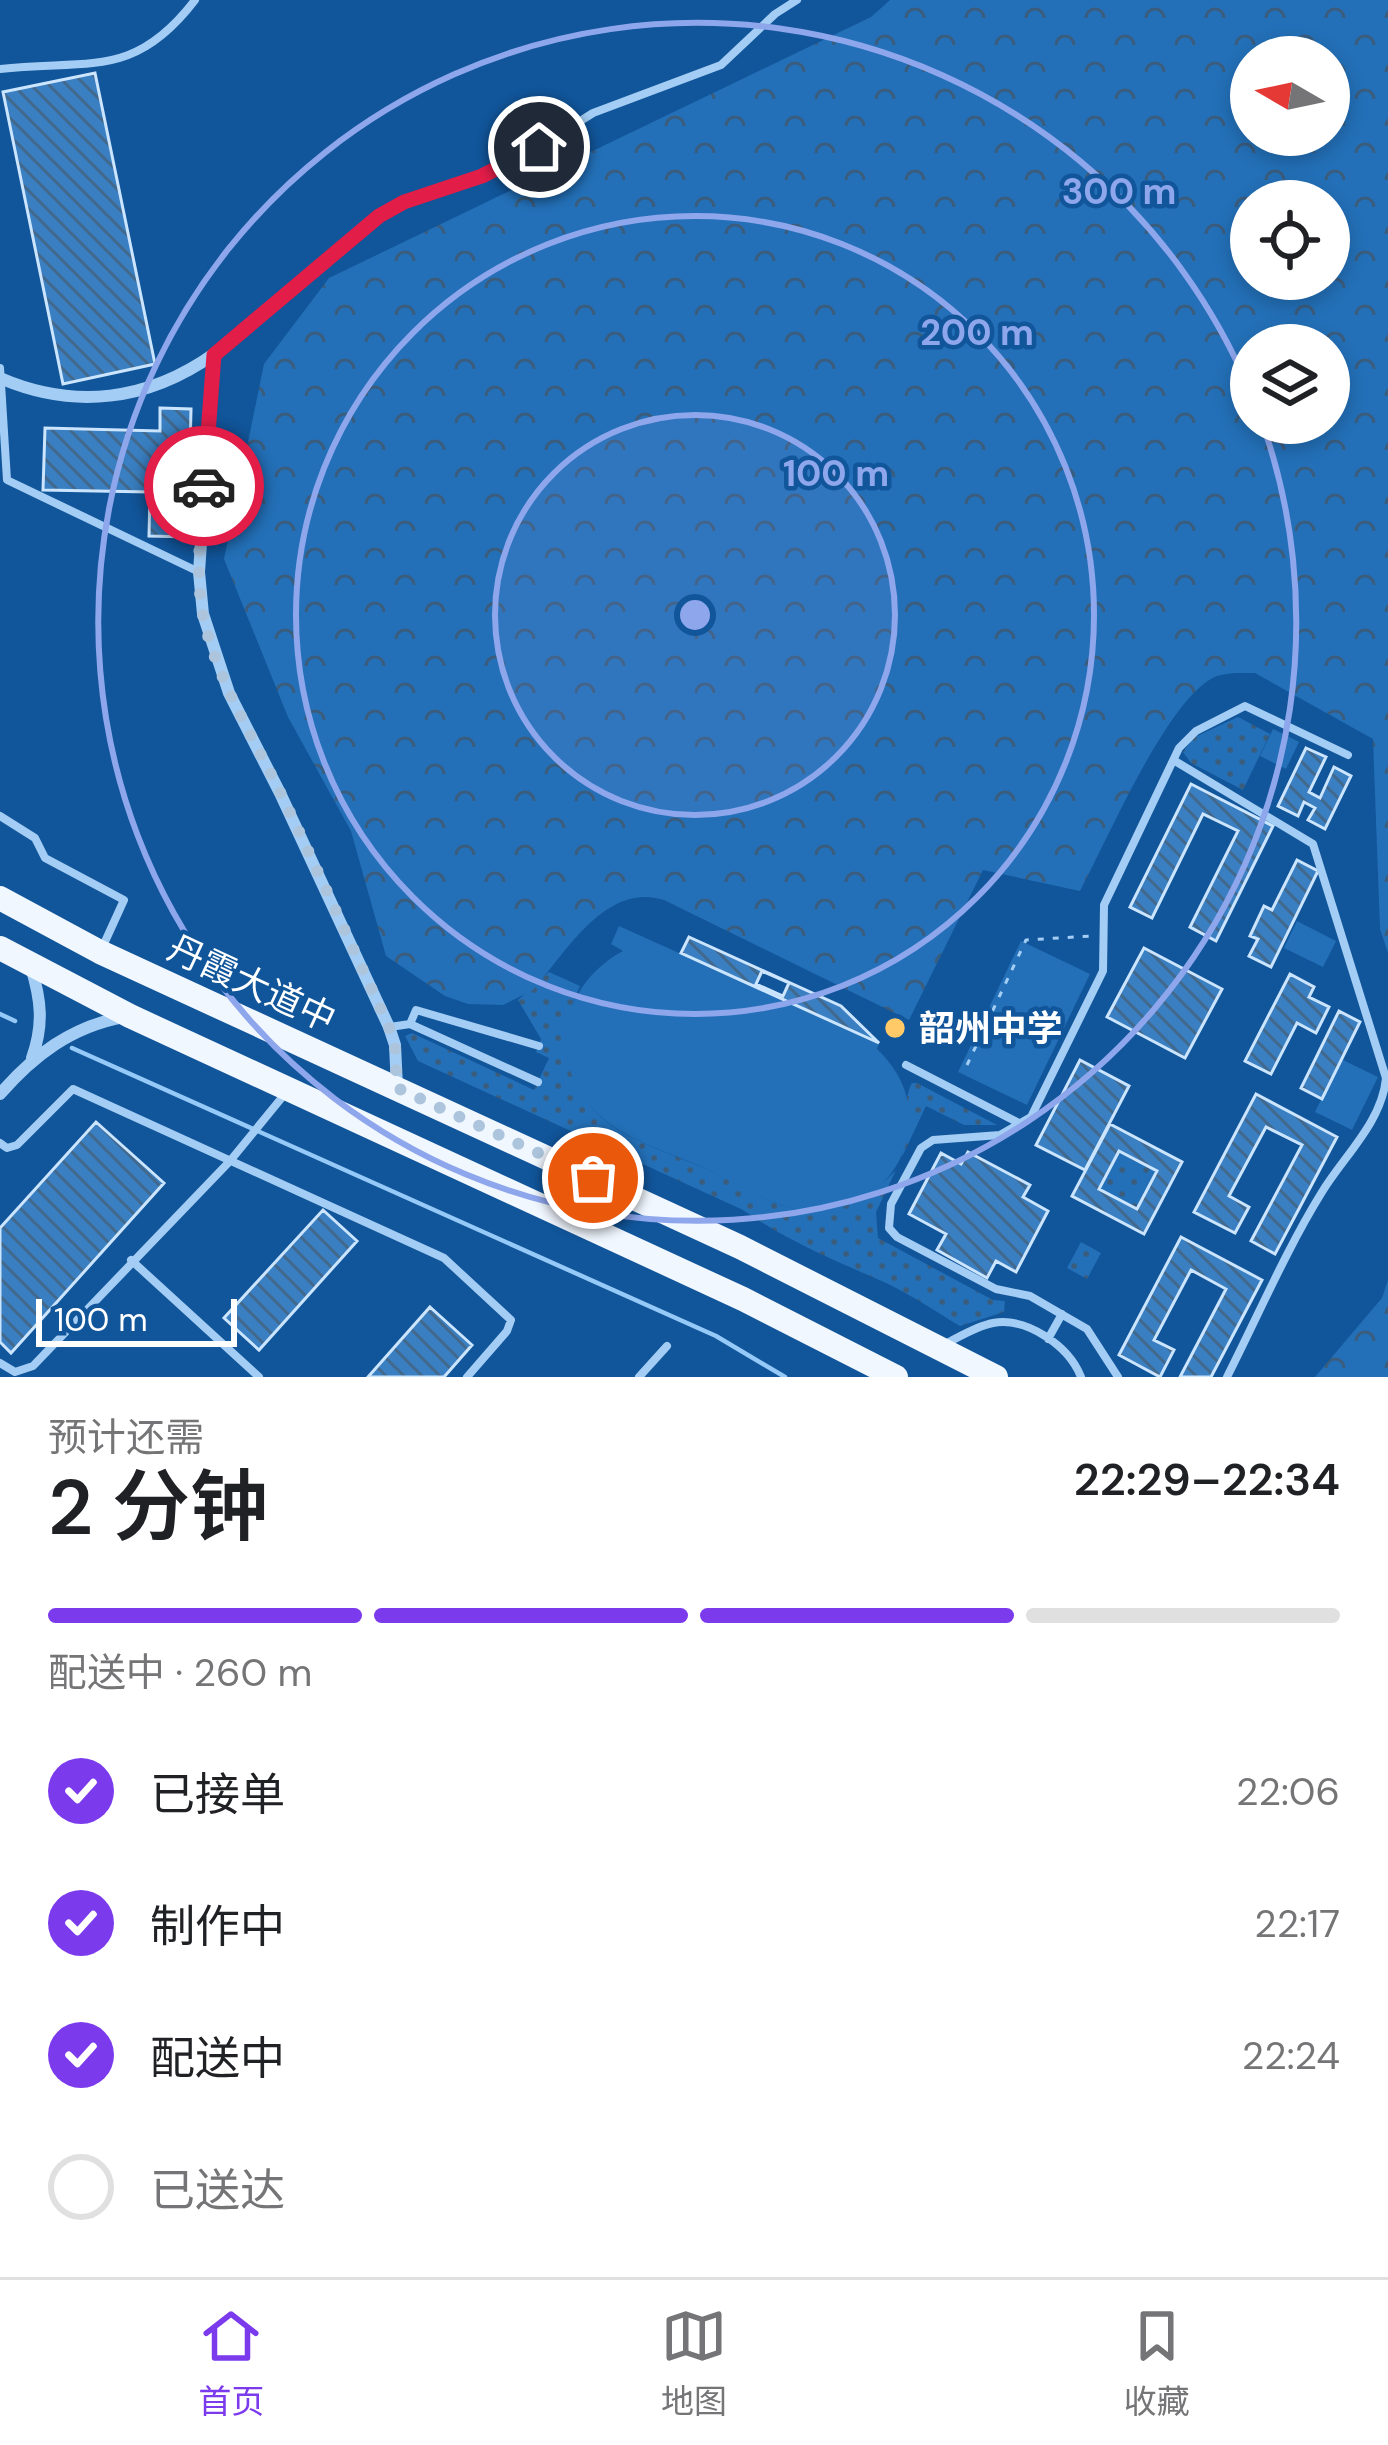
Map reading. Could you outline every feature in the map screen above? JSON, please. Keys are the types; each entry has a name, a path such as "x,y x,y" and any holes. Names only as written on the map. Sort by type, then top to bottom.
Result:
{"main road":[{"name":"丹霞大道中","path":"0,898 100,952 720,1237 995,1377"},
{"path":"0,948 130,1016 743,1299 896,1377"}],"street":[{"path":"1,375 51,394 108,397 158,386 214,355"},
{"path":"214,355 199,572 203,614 229,693 389,1027 395,1045 397,1088"},
{"path":"31,967 42,1024 31,1059"},
{"path":"0,1094 31,1059 85,1028 130,1016"}],"lane":[{"path":"0,69 106,62 131,55 156,43 195,0"},
{"path":"214,355 379,216 404,202 482,176 592,113 721,65 775,14 797,0"},
{"path":"1,375 7,480 199,572"},
{"path":"1118,1377 1095,1337 1062,1313 1030,1296 996,1289 897,1237 889,1228 891,1204 920,1148 933,1140 1000,1135 1022,1125 1039,1103 1103,971 1104,904 1179,748 1196,730 1245,706 1348,755"},
{"path":"1174,761 1313,844 1386,1078 1356,1148 1323,1190 1227,1377"},
{"path":"0,816 35,838 45,858 124,900 100,952"},
{"path":"410,1024 416,1010 539,1046"},
{"path":"389,1027 410,1024 538,1082"},
{"path":"906,1065 1022,1125"},
{"path":"0,1143 8,1148 17,1145 73,1089 444,1258 506,1313 510,1327 466,1377"},
{"path":"0,1363 16,1372 29,1369 230,1161 288,1089"},
{"path":"131,1260 259,1377"},
{"path":"1048,1339 1062,1313"},
{"path":"940,1346 999,1322 1021,1326 1070,1354 1081,1377"},
{"path":"639,1377 667,1346"}],"path":[{"path":"967,1065 1026,940 1103,935"}],"green space":[{"path":"890,0 1388,0 1388,953 1380,929 1373,739 1255,673 1241,673 1217,676 1198,688 1179,710 1140,772 1080,891 983,870 909,1020 664,900 643,897 606,910 533,990 503,1005 468,1004 445,996 386,956 351,831 288,717 224,559 264,364 329,278 871,17"},
{"path":"1238,717 1270,734 1243,790 1191,763 1183,752 1193,738"},
{"path":"1273,729 1299,742 1286,769 1260,756"},
{"path":"1297,921 1336,941 1323,967 1284,948"},
{"path":"619,926 879,1043 877,1049 900,1079 909,1113 901,1157 880,1186 831,1210 794,1209 631,1137 589,1104 567,1058 566,1033 582,987 623,951 611,944"},
{"path":"1021,941 1090,974 1027,1105 958,1072"},
{"path":"549,972 580,986 568,1024 570,1062 584,1097 612,1126 797,1209 839,1207 875,1189 896,1170 876,1212 878,1238 993,1300 1005,1301 1004,1312 960,1326 743,1210 418,1061 405,1036 412,1033 534,1090 549,1058 536,1052 541,1039 518,1000"},
{"path":"1341,1059 1378,1077 1352,1130 1315,1112"},
{"path":"912,1083 997,1125 964,1125 926,1106 902,1157"},
{"path":"1119,1151 1157,1171 1137,1209 1099,1189"},
{"path":"1081,1242 1101,1253 1087,1279 1067,1268"},
{"path":"1388,1280 1388,1377 1315,1377 1382,1298"}],"building":[{"path":"95,73 155,364 63,384 3,92"},
{"path":"160,408 191,409 188,537 149,536 150,492 43,490 45,428 160,431"},
{"path":"1306,748 1326,757 1309,792 1320,798 1334,767 1351,776 1325,829 1308,820 1315,808 1304,802 1298,816 1278,806"},
{"path":"1191,784 1273,826 1216,941 1190,927 1238,831 1203,814 1152,918 1130,907"},
{"path":"1297,860 1318,871 1271,967 1249,956 1258,939 1250,936 1264,906 1272,910"},
{"path":"689,937 841,1006 879,1043 681,953"},
{"path":"1144,948 1222,989 1185,1058 1107,1017"},
{"path":"762,971 789,983 783,996 756,984"},
{"path":"1290,974 1314,987 1309,997 1329,1007 1316,1033 1297,1023 1271,1074 1245,1061"},
{"path":"1339,1011 1360,1022 1322,1099 1301,1088"},
{"path":"1080,1060 1129,1086 1085,1170 1036,1145"},
{"path":"1256,1094 1337,1137 1275,1254 1251,1241 1302,1145 1266,1127 1229,1196 1249,1207 1235,1233 1194,1212"},
{"path":"96,1122 164,1183 11,1353 0,1342 0,1228"},
{"path":"1110,1124 1182,1162 1144,1234 1072,1196","holes":["1119,1151 1157,1171 1137,1209 1099,1189"]},
{"path":"968,1152 1030,1185 1023,1197 1048,1211 1016,1272 996,1261 987,1278 937,1250 946,1234 909,1214 941,1153 961,1164"},
{"path":"323,1210 357,1241 259,1350 224,1318"},
{"path":"1181,1237 1262,1280 1211,1377 1180,1377 1226,1289 1191,1270 1154,1340 1174,1350 1160,1377 1119,1355"},
{"path":"430,1307 472,1345 444,1377 368,1377"}],"waterway":[{"path":"0,1014 15,1021"},
{"path":"72,1048 716,1336 785,1377"}],"way so far":[{"path":"204,486 199,572 213,650 229,693 389,1027 395,1045 397,1088 593,1178"}],"place":[{"name":"韶州中学","path":"895,1028"}],"route":[{"path":"204,486 214,355 379,216 404,202 455,188 539,147"}]}
